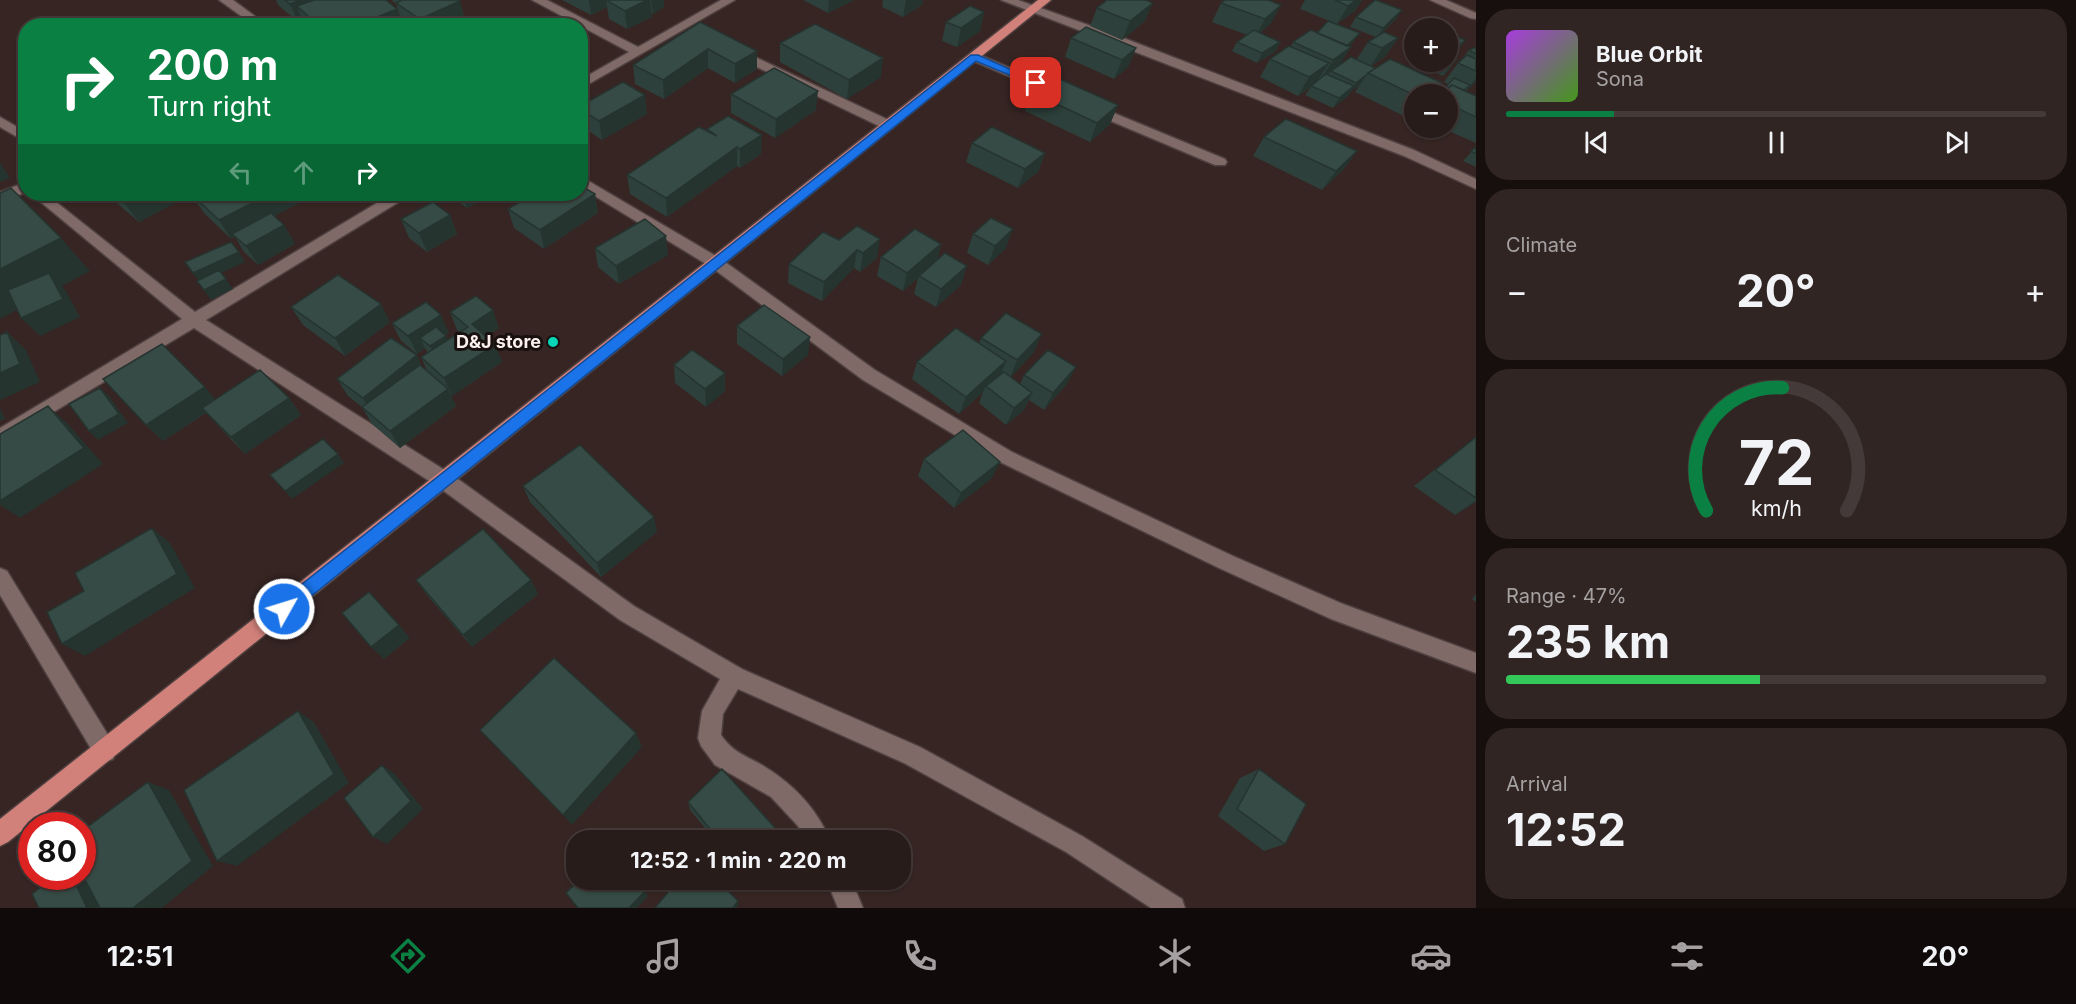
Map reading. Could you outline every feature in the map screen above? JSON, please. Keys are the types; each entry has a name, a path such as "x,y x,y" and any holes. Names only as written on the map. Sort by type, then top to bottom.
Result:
{"highway":[{"path":"0,834 1039,5"}],"street":[{"path":"225,0 251,18"},
{"path":"538,0 573,18"},
{"path":"588,80 636,51 689,30 729,0"},
{"path":"1007,0 1039,5 1409,153 1476,184"},
{"path":"1436,0 1474,16"},
{"path":"588,26 636,51"},
{"path":"727,48 888,125"},
{"path":"975,57 1220,162"},
{"path":"0,121 18,133"},
{"path":"588,185 716,263 869,375 1006,457 1328,608 1476,663"},
{"path":"0,198 18,190"},
{"path":"47,201 194,320 444,480 627,613 734,676 912,755 1074,844 1173,908"},
{"path":"0,436 390,201"},
{"path":"0,577 105,751"},
{"path":"734,676 713,711 709,738 723,757 779,789 806,818 813,830"},
{"path":"843,890 851,908"}],"building":[{"path":"285,0 300,0 290,4"},
{"path":"314,0 386,0 397,9 375,18 310,18 297,6"},
{"path":"402,0 460,1 422,18 418,18 396,3"},
{"path":"606,0 647,0 625,11"},
{"path":"1107,0 1146,0 1153,3 1130,21 1097,8"},
{"path":"1225,0 1268,0 1281,5 1265,19 1221,3"},
{"path":"1335,0 1356,0 1348,6"},
{"path":"1375,0 1402,10 1383,28 1356,17"},
{"path":"970,6 984,12 961,28 946,22"},
{"path":"1328,21 1360,33 1347,46 1317,33"},
{"path":"700,22 757,51 735,64 708,49 663,80 633,65"},
{"path":"815,24 883,58 849,80 780,43"},
{"path":"1086,27 1136,48 1122,60 1071,38"},
{"path":"1254,30 1280,42 1262,53 1237,42"},
{"path":"1311,30 1351,47 1333,60 1293,42"},
{"path":"1384,32 1398,38 1382,48 1368,42"},
{"path":"1458,37 1465,40 1458,46"},
{"path":"1289,46 1329,63 1309,77 1270,59"},
{"path":"1476,47 1476,54 1469,50"},
{"path":"1467,55 1476,59 1476,71 1458,63"},
{"path":"1351,57 1375,68 1356,83 1331,71"},
{"path":"1390,59 1404,65 1404,72 1418,72 1442,83 1404,84 1404,90 1368,73"},
{"path":"774,68 818,91 776,119 731,94"},
{"path":"1326,74 1354,86 1339,98 1311,86"},
{"path":"1053,76 1118,105 1097,123 1031,92"},
{"path":"1454,78 1470,85 1464,90 1458,88 1458,84 1449,84"},
{"path":"623,82 645,95 599,121 588,114 588,102"},
{"path":"1458,88 1476,96 1476,117 1458,109"},
{"path":"728,116 762,135 740,149 737,147 666,198 627,175 699,127 717,136 707,129"},
{"path":"1286,119 1357,151 1336,171 1264,137"},
{"path":"992,127 1045,153 1025,169 972,143"},
{"path":"11,188 18,195 18,201 24,201 61,238 0,269 0,193"},
{"path":"588,190 595,194 588,199"},
{"path":"199,201 256,201 219,220"},
{"path":"521,201 584,201 540,230 508,209"},
{"path":"433,202 450,215 419,233 401,219"},
{"path":"271,213 284,225 246,246 232,234"},
{"path":"991,218 1013,229 995,246 973,234"},
{"path":"645,219 666,236 616,266 595,248"},
{"path":"857,226 880,239 863,253 857,250 824,282 789,264 823,232 839,240"},
{"path":"915,229 941,244 907,273 881,257"},
{"path":"231,242 239,252 193,273 185,262"},
{"path":"945,253 967,266 941,289 919,276"},
{"path":"219,270 226,279 204,290 197,281"},
{"path":"49,273 63,299 21,318 8,290"},
{"path":"338,275 381,304 335,338 291,307"},
{"path":"476,296 493,310 472,324 495,345 444,378 421,357 468,327 450,312"},
{"path":"426,302 441,315 408,336 392,323"},
{"path":"764,305 810,337 783,359 737,326"},
{"path":"1006,313 1042,334 1017,360 981,338"},
{"path":"436,327 446,336 430,346 420,338"},
{"path":"956,328 1006,361 966,397 917,362"},
{"path":"7,332 20,364 0,373 0,335"},
{"path":"391,338 417,355 363,398 337,379"},
{"path":"162,344 205,387 146,425 103,379"},
{"path":"692,350 725,373 705,389 674,365"},
{"path":"1048,350 1076,367 1053,393 1024,375"},
{"path":"420,365 448,389 390,431 362,407"},
{"path":"260,370 289,398 231,437 202,408"},
{"path":"1004,372 1032,393 1014,408 986,386"},
{"path":"100,388 119,414 89,431 69,404"},
{"path":"48,406 84,448 0,501 0,434"},
{"path":"963,430 1000,462 961,493 924,459"},
{"path":"1476,437 1476,498 1435,470"},
{"path":"323,439 338,454 285,491 270,475"},
{"path":"580,445 654,517 597,563 523,486"},
{"path":"152,528 177,574 62,644 47,612 84,591 75,573"},
{"path":"483,529 531,580 463,635 416,580"},
{"path":"369,592 399,625 371,647 342,613"},
{"path":"554,658 636,733 563,815 480,730"},
{"path":"298,711 334,774 217,861 184,790"},
{"path":"382,765 411,801 373,837 344,798"},
{"path":"722,769 777,830 711,830 688,802"},
{"path":"1259,769 1306,804 1285,844 1237,809"},
{"path":"148,782 192,861 133,908 100,908 90,890 96,890 96,821"},
{"path":"37,890 79,890 87,908 39,908 32,894"},
{"path":"569,890 645,891 629,908 578,908 566,893"},
{"path":"670,890 727,890 738,901 733,908 655,908"}],"place":[{"name":"D&J store","path":"553,342"}],"route":[{"path":"284,609 975,57 1036,83"}]}
